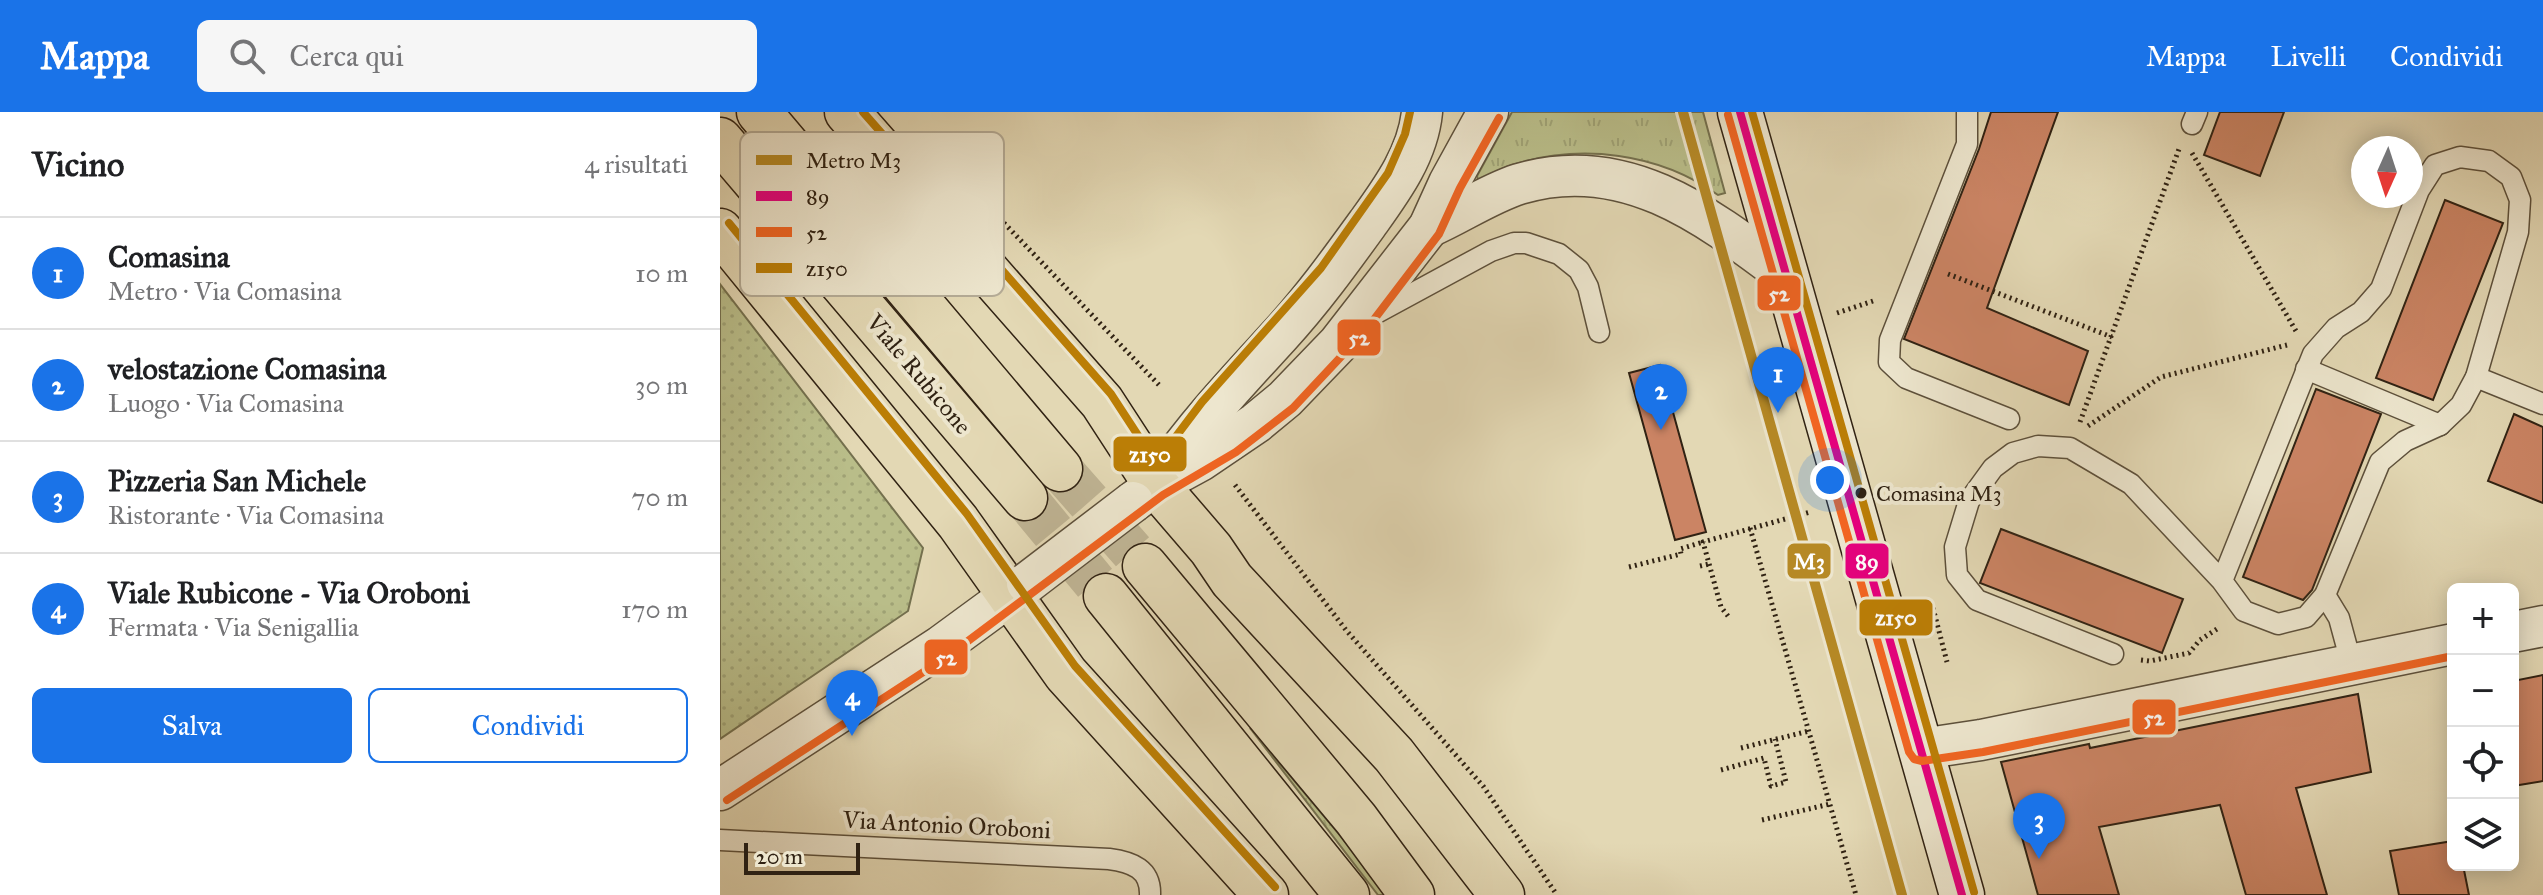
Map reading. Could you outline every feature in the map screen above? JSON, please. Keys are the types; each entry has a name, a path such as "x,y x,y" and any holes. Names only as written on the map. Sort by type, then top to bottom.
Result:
{"highway":[{"name":"Viale Rubicone","path":"759,112 776,132"},
{"path":"847,112 865,132"},
{"name":"Viale Rubicone","path":"720,140 740,163"},
{"path":"720,231 740,255"},
{"path":"1004,291 1102,402 1144,494 1211,549 1232,580 1394,755 1502,895"},
{"path":"773,296 958,522 1019,588 1066,674 1266,895"},
{"name":"Viale Rubicone","path":"853,296 1025,498"},
{"name":"Viale Rubicone","path":"914,296 1060,469"},
{"path":"1145,566 1356,819 1412,895"},
{"path":"1106,596 1347,895"}],"main road":[{"path":"1740,112 1962,895"}],"street":[{"path":"1144,494 1211,410 1331,275 1398,179 1417,138 1422,112"},
{"path":"720,790 941,646 1144,494 1256,423 1308,377 1356,323 1429,227 1488,112"},
{"path":"1429,227 1518,184 1585,176 1613,178 1639,185 1700,214 1787,276"},
{"path":"2519,631 2543,626"},
{"path":"1921,749 1981,740 2447,645"}],"lane":[{"path":"1967,112 1967,144 1890,340 1889,362 1906,378 2009,419"},
{"path":"2113,654 1977,600 1957,575 1955,547 1969,501 1993,468 2013,453 2073,441 2131,484 2222,581 2244,611 2278,624 2306,617 2325,595 2380,462 2405,441 2440,425 2461,405 2476,377 2518,232 2520,200 2511,177 2489,161 2460,157 2435,165 2419,190 2381,289 2361,312 2336,328 2313,354 2222,581"},
{"path":"1356,323 1491,251 1514,243 1526,243 1559,254 1579,270 1588,287 1599,332"},
{"path":"2306,369 2440,425"},
{"path":"2476,377 2543,404"},
{"path":"2325,595 2339,618 2352,666"},
{"name":"Via Antonio Oroboni","path":"720,840 1109,859 1129,862 1143,870 1149,878 1150,895"}],"path":[{"path":"2073,441 2191,125"},
{"path":"2073,441 2161,377 2302,341 2191,125"},
{"path":"1004,222 1159,385"},
{"path":"1921,263 2112,337"},
{"path":"1235,485 1346,630 1483,786 1557,895"},
{"path":"1629,567 1681,554 1680,549 1819,509"},
{"path":"1750,528 1856,895"},
{"path":"1703,542 1721,607 1728,616"},
{"path":"1700,566 1709,564"},
{"path":"1933,608 1947,662"},
{"path":"2113,654 2150,661 2189,653 2200,640 2244,611"},
{"path":"1741,748 1809,731"},
{"path":"1721,770 1764,758 1771,786 1786,782 1775,739"},
{"path":"1762,820 1830,804"}],"green space":[{"path":"1512,112 1703,112 1725,193 1718,195 1695,181 1645,161 1592,154 1538,158 1478,180 1477,176"},
{"path":"720,284 923,548 908,611 720,739"},
{"path":"1250,728 1390,895 1378,895"}],"building":[{"path":"1991,112 2058,112 1987,308 2088,351 2069,405 1904,339"},
{"path":"2220,112 2284,112 2260,176 2204,155"},
{"path":"2445,200 2503,223 2433,400 2376,378"},
{"path":"1660,365 1706,532 1675,540 1629,373"},
{"path":"2316,389 2381,414 2312,590 2303,600 2243,577"},
{"path":"2514,414 2543,427 2543,503 2488,481"},
{"path":"2001,529 2183,599 2162,653 1980,583"},
{"path":"2543,675 2543,781 2519,785 2519,727 2519,680"},
{"path":"2358,694 2371,772 2296,788 2327,895 2246,895 2220,805 2099,827 2119,895 2038,895 2001,762 2089,744 2090,748"},
{"path":"2447,842 2447,871 2464,871 2469,895 2399,895 2390,851"}],"tunnel":[{"path":"1060,469 1145,566"},
{"path":"1025,498 1106,596"}],"metro line":[{"name":"M3","path":"1683,112 1902,895"}],"transit line":[{"name":"z150","path":"863,112 881,132"},
{"name":"z150","path":"1004,272 1111,394 1156,463 1202,402 1321,268 1388,173 1405,134 1410,112"},
{"name":"89","path":"1740,112 1962,895"},
{"name":"z150","path":"1752,112 1974,892"},
{"name":"52","path":"1728,115 1909,752 1914,759 1922,761 1983,752 2447,657"},
{"name":"52","path":"727,800 948,656 1163,495 1236,452 1293,408 1366,330 1439,234 1460,188 1499,118"},
{"name":"z150","path":"729,223 740,236"},
{"name":"z150","path":"789,296 967,514 1075,666 1275,887"}],"place":[{"name":"Comasina","path":"1778,413"},
{"name":"velostazione Comasina","path":"1661,430"},
{"name":"Comasina M3","path":"1861,493"},
{"name":"Viale Rubicone - Via Oroboni","path":"852,736"},
{"name":"Pizzeria San Michele","path":"2039,859"}]}
